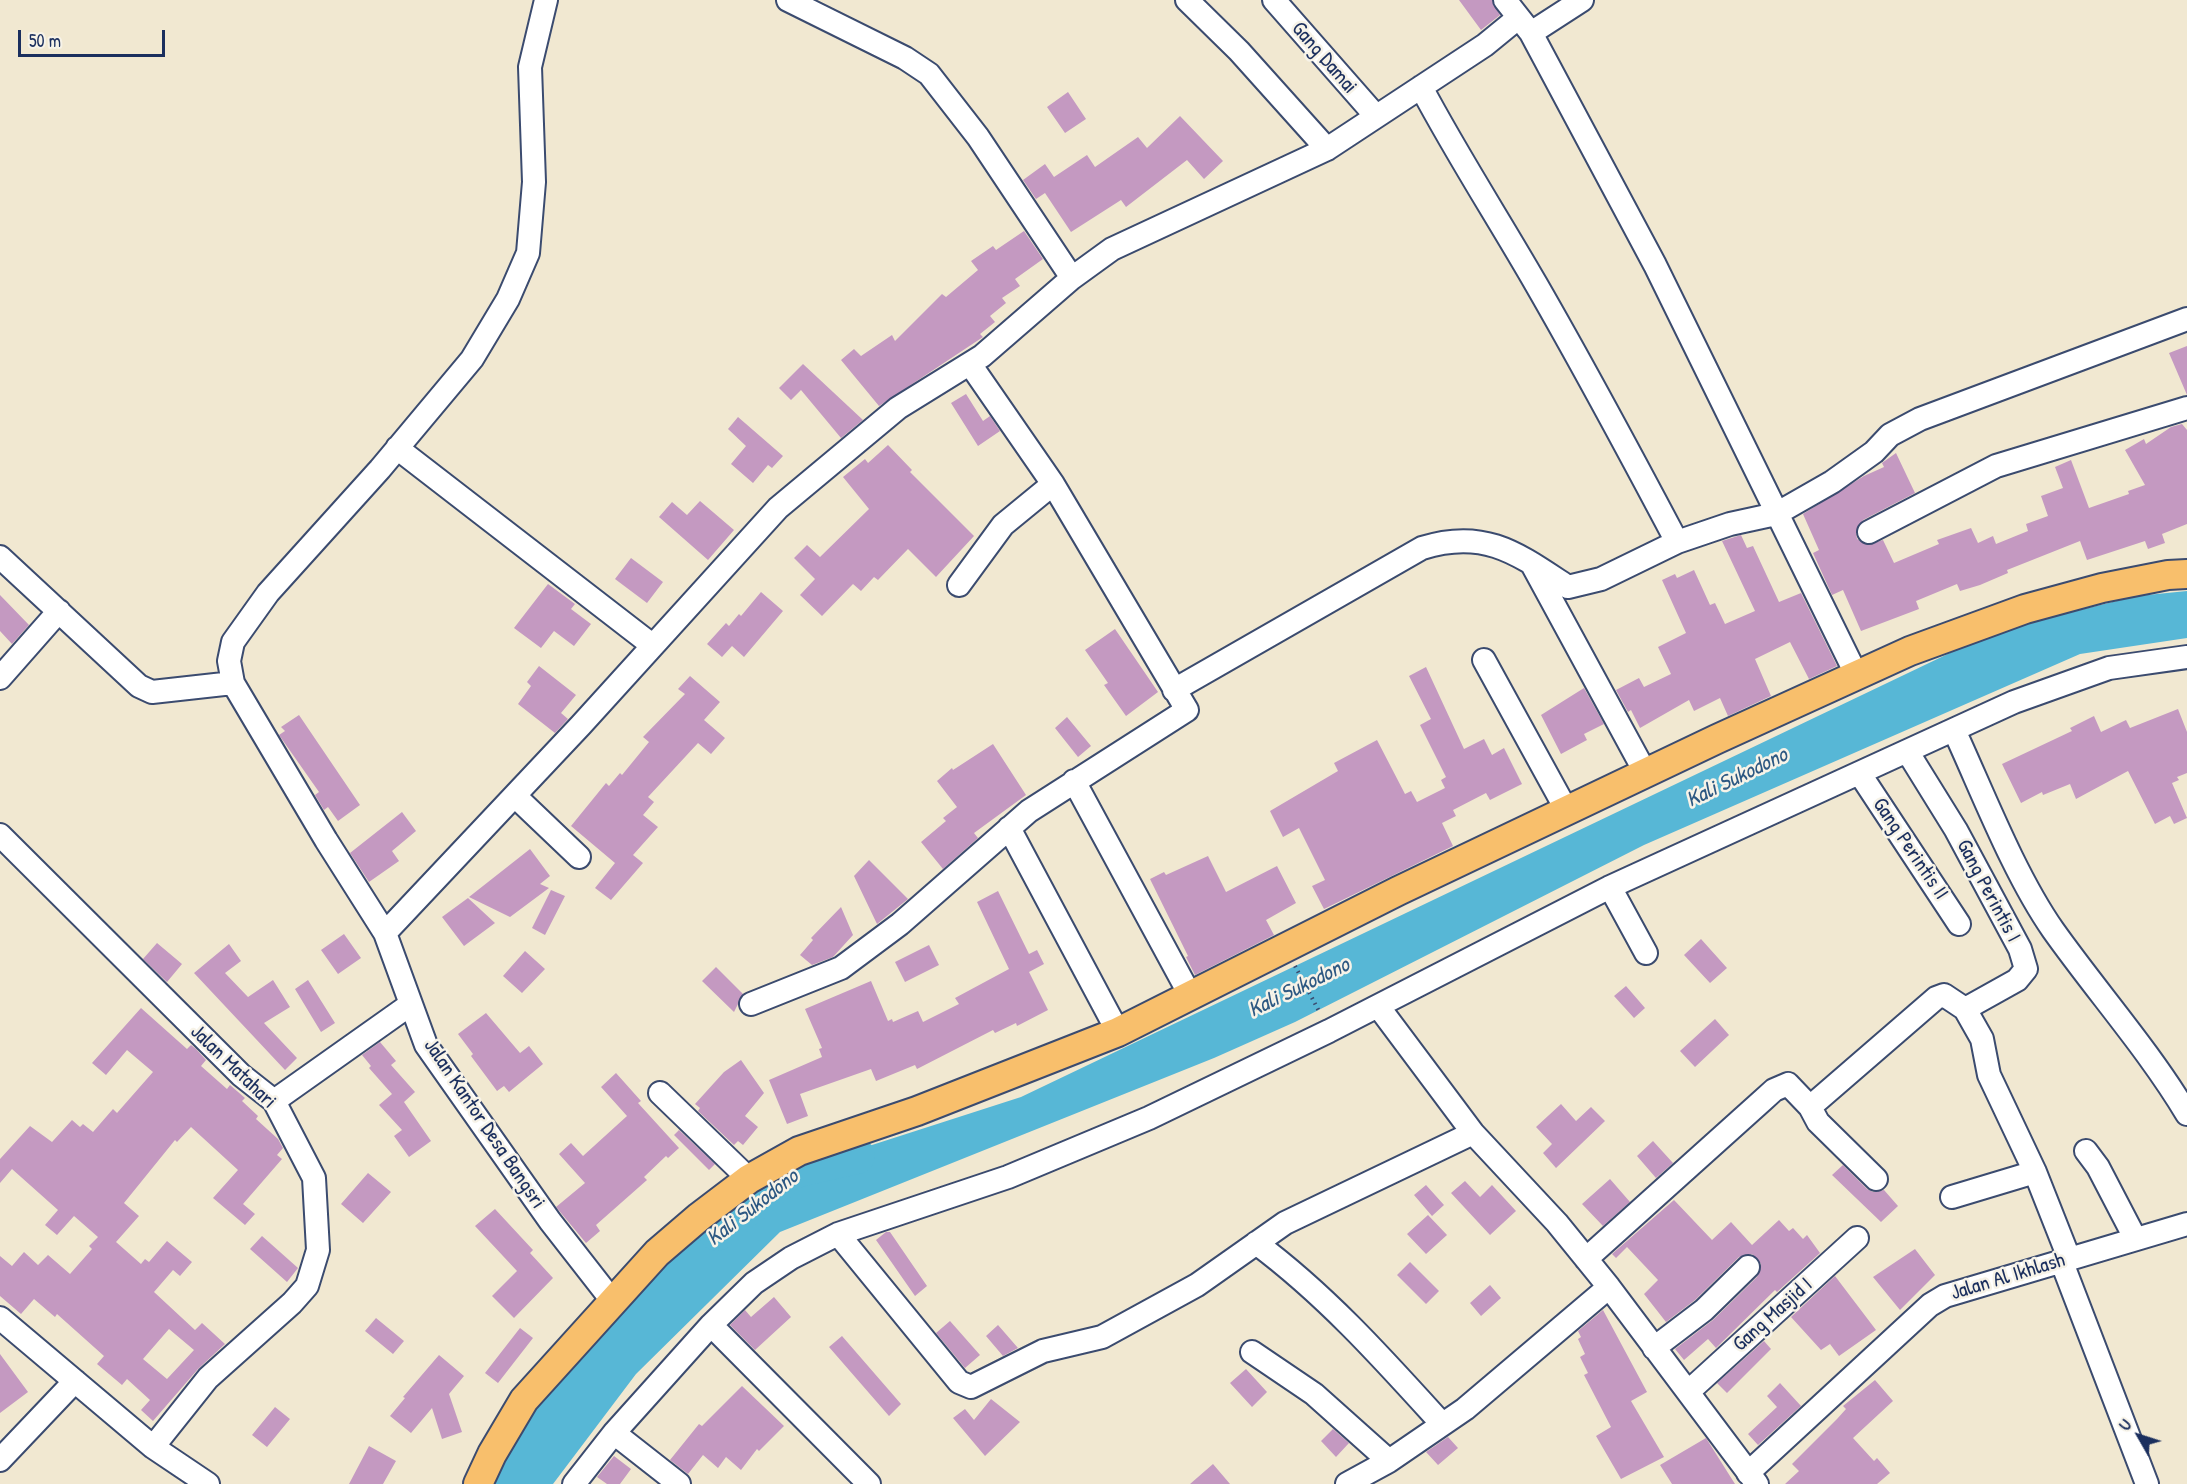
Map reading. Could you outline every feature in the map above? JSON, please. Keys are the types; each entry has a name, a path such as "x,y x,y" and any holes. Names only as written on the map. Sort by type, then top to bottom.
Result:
{"main road":[{"path":"478,1484 497,1445 524,1400 657,1253 749,1179 799,1151 916,1111 1118,1032 1398,891 1645,772 1910,651 2025,609 2102,588 2168,575 2187,574"}],"street":[{"path":"0,557 139,686 152,692 233,683 229,661 233,642 268,593 397,448 472,358 508,299 528,253 534,182 530,68 546,0"},
{"path":"788,0 904,58 929,74 978,137 1072,278"},
{"path":"1187,0 1239,51 1327,149"},
{"name":"Gang Damai","path":"1274,0 1375,116"},
{"path":"1505,0 1524,26 1655,265 1857,675"},
{"path":"386,933 778,508 898,408 982,356 1072,278 1112,249 1327,149 1485,45 1582,0"},
{"path":"1421,87 1456,154 1535,282 1607,409 1677,542"},
{"path":"1174,690 1422,548 1449,541 1470,540 1510,550 1530,560 1568,586 1581,585 1601,579 1677,542 1730,524 1776,513 1832,482 1874,452 1890,435 1920,419 2187,319"},
{"path":"751,1004 841,968 900,924 1009,828 1074,780 1187,710 1053,484 970,364"},
{"path":"1869,532 1996,466 2187,408"},
{"path":"397,448 652,645"},
{"path":"958,585 1003,525 1053,484"},
{"path":"1530,560 1579,646 1645,772"},
{"path":"0,678 58,611"},
{"path":"574,1484 614,1433 711,1325 770,1270 838,1234 1008,1177 1078,1150 1149,1118 1377,1006 1610,887 2014,702 2109,668 2187,657"},
{"path":"1484,660 1567,811"},
{"name":"Jalan Kantor Desa Bangsri","path":"233,683 326,840 386,933 426,1044 550,1221 614,1303"},
{"path":"1954,730 2030,891 2053,929 2160,1069 2187,1114"},
{"name":"Gang Perintis I","path":"1907,751 1961,840 2020,949 2026,969 2017,980 1965,1009"},
{"name":"Gang Perintis II","path":"1860,774 1959,924"},
{"path":"1074,780 1190,995"},
{"path":"514,796 579,857"},
{"path":"1009,828 1118,1032"},
{"name":"Jalan Matahari","path":"0,835 241,1075 274,1101 314,1178 318,1251 307,1286 292,1304 208,1378 153,1447"},
{"path":"1610,887 1646,953"},
{"path":"1810,1107 1936,998 1944,995 1951,997 1965,1009 1982,1039 1989,1075 2035,1172 2147,1484"},
{"path":"274,1101 411,1004"},
{"path":"1377,1006 1473,1133 1557,1223 1609,1287 1752,1478"},
{"path":"1586,1259 1774,1090 1788,1084 1810,1107 1818,1122 1876,1179"},
{"path":"660,1093 749,1179"},
{"path":"838,1234 952,1374 959,1382 970,1387 1042,1351 1102,1337 1197,1285 1285,1223 1473,1133"},
{"path":"2086,1151 2098,1167 2135,1238"},
{"path":"1952,1197 2035,1172"},
{"name":"Jalan Al Ikhlash","path":"1752,1478 1930,1305 1946,1296 2187,1224"},
{"name":"Gang Masjid I","path":"1688,1392 1857,1238"},
{"path":"1256,1243 1290,1268 1370,1345 1442,1424"},
{"path":"1654,1348 1704,1310 1748,1267"},
{"path":"1362,1480 1465,1409 1609,1287"},
{"path":"0,1318 153,1447 208,1484"},
{"path":"711,1325 869,1484"},
{"path":"1252,1352 1314,1394 1389,1461"},
{"path":"0,1460 75,1381"},
{"path":"614,1433 679,1484"}],"path":[{"path":"1291,960 1320,1014"}],"water":[{"path":"2187,591 2187,638 2080,654 1644,845 1295,1022 1214,1058 780,1232 636,1374 553,1484 495,1484 524,1418 664,1259 813,1164 1021,1097 1998,630 2137,596"}],"building":[{"path":"1459,0 1492,0 1500,15 1481,30"},
{"path":"1068,92 1086,119 1065,133 1047,107"},
{"path":"1180,116 1223,161 1204,179 1187,160 1126,207 1121,200 1071,232 1045,193 1036,199 1023,180 1045,164 1054,177 1087,155 1095,167 1138,137 1147,148"},
{"path":"1024,231 1043,259 1015,279 1020,286 1002,298 1006,303 990,316 995,322 980,334 983,337 879,406 841,360 854,349 861,356 892,335 895,341 942,294 946,297 978,270 971,261 993,246 996,250"},
{"path":"2187,346 2187,395 2169,353"},
{"path":"803,364 863,420 841,438 801,390 791,400 779,388"},
{"path":"966,394 983,421 990,416 1000,431 978,446 951,403"},
{"path":"738,417 783,456 772,468 768,465 753,483 731,464 746,446 728,429"},
{"path":"2182,424 2187,430 2187,524 2162,534 2165,543 2148,549 2145,541 2087,560 2080,541 2007,570 2008,573 1980,585 1960,591 1957,584 1916,601 1919,609 1861,631 1843,590 1832,595 1813,553 1819,550 1803,514 1864,476 1884,467 1882,463 1896,453 1915,493 1863,520 1856,532 1857,539 1868,545 1883,540 1894,563 1939,544 1937,540 1971,528 1978,543 1993,536 1996,544 2028,531 2026,524 2048,516 2041,496 2063,488 2055,467 2071,460 2089,508 2129,494 2128,491 2145,485 2125,450 2144,439 2146,444 2171,427"},
{"path":"888,445 912,470 910,472 974,536 936,577 908,549 878,580 874,577 861,591 853,584 822,616 800,595 815,579 794,558 807,545 820,557 869,509 843,477 865,459 868,463"},
{"path":"700,501 734,530 708,560 659,517 672,502 687,515"},
{"path":"1741,535 1747,548 1753,546 1779,602 1801,593 1837,666 1809,679 1790,642 1755,659 1771,696 1728,716 1720,698 1694,711 1689,700 1640,728 1631,710 1628,712 1616,690 1639,678 1644,687 1671,674 1658,647 1686,633 1662,580 1675,574 1677,578 1694,570 1710,605 1715,603 1725,624 1755,611 1722,541"},
{"path":"631,558 663,582 647,603 615,579"},
{"path":"548,584 575,604 571,609 591,624 574,646 554,631 541,648 514,628"},
{"path":"761,592 783,611 744,657 732,646 722,657 707,644 726,623 729,626 739,614 741,616"},
{"path":"0,595 29,625 12,644 0,631"},
{"path":"1115,629 1158,692 1126,716 1104,685 1108,683 1085,650"},
{"path":"539,666 576,695 561,713 568,719 555,733 518,704 531,686 527,682"},
{"path":"1426,667 1464,749 1484,739 1492,755 1504,748 1522,784 1490,800 1486,793 1453,810 1456,816 1442,823 1453,846 1324,909 1312,886 1325,880 1299,828 1283,837 1270,811 1338,771 1334,763 1377,740 1405,794 1411,791 1417,802 1445,788 1441,780 1446,777 1420,725 1431,719 1409,676"},
{"path":"690,676 720,702 704,720 725,738 711,754 698,743 648,797 654,802 643,815 658,827 633,855 643,863 611,900 595,888 615,863 571,826 606,783 609,786 620,773 622,775 649,742 643,737 685,694 678,689"},
{"path":"1584,688 1604,724 1584,734 1587,740 1561,754 1541,715"},
{"path":"2178,709 2187,732 2187,773 2177,777 2179,780 2172,783 2187,818 2174,824 2170,816 2155,824 2128,771 2076,799 2070,784 2043,795 2042,792 2021,803 2002,764 2072,731 2070,728 2094,716 2101,732 2126,720 2130,728"},
{"path":"299,715 360,805 338,821 328,807 324,810 315,795 319,792 279,735 285,731 281,727"},
{"path":"1067,717 1091,746 1078,757 1055,728"},
{"path":"993,744 1026,795 974,833 978,838 943,869 921,842 946,821 943,818 957,807 937,781 952,768 953,770"},
{"path":"402,812 416,831 392,851 399,861 369,882 350,853"},
{"path":"530,849 550,876 540,884 549,888 510,917 469,897"},
{"path":"1208,856 1226,892 1277,866 1296,903 1266,920 1274,935 1195,975 1150,879 1164,872 1166,875"},
{"path":"869,860 908,899 877,924 854,876"},
{"path":"551,890 565,896 545,935 532,928"},
{"path":"998,891 1029,954 1037,950 1044,964 1029,972 1048,1010 1017,1026 1016,1023 995,1033 993,1030 917,1069 915,1065 876,1081 871,1069 800,1094 808,1116 787,1124 769,1080 822,1057 819,1049 822,1048 805,1009 871,981 888,1021 892,1019 893,1022 918,1011 923,1022 959,1004 955,998 1009,969 977,902"},
{"path":"468,898 495,923 464,946 442,917"},
{"path":"841,907 853,935 833,957 812,965 800,955 813,940 811,938"},
{"path":"344,934 361,958 338,974 321,950"},
{"path":"1701,939 1727,968 1710,983 1684,955"},
{"path":"157,943 182,964 167,982 143,959"},
{"path":"229,944 241,961 225,973 248,997 273,980 290,1007 264,1023 297,1058 285,1070 194,973"},
{"path":"929,945 939,965 905,982 895,962"},
{"path":"525,951 545,969 522,993 503,976"},
{"path":"716,967 743,994 734,1012 702,981"},
{"path":"308,980 335,1023 321,1032 295,989"},
{"path":"1626,986 1645,1008 1634,1018 1614,996"},
{"path":"141,1008 187,1049 191,1045 196,1049 206,1060 201,1066 227,1089 230,1085 245,1098 242,1101 258,1116 256,1119 278,1139 283,1148 277,1155 282,1159 243,1204 255,1214 245,1225 213,1198 238,1170 191,1127 177,1142 175,1140 124,1203 139,1216 116,1242 141,1264 145,1259 149,1262 167,1241 192,1262 180,1276 173,1270 154,1292 195,1330 202,1323 225,1344 198,1369 153,1421 141,1410 150,1400 127,1379 122,1385 97,1364 104,1356 57,1314 55,1317 34,1299 21,1314 0,1296 0,1256 12,1266 24,1252 38,1265 48,1255 70,1274 92,1249 89,1246 98,1237 74,1216 57,1235 45,1225 58,1210 12,1169 0,1183 0,1159 30,1126 52,1142 72,1120 80,1127 83,1124 93,1132 113,1109 117,1113 153,1072 127,1050 106,1075 92,1063","holes":["169,1329 194,1350 167,1379 143,1359"]},
{"path":"486,1013 520,1053 529,1046 543,1064 509,1092 504,1086 497,1091 458,1034"},
{"path":"1715,1019 1729,1035 1695,1067 1680,1051"},
{"path":"380,1042 396,1061 391,1065 415,1092 404,1102 431,1141 409,1157 394,1136 402,1130 379,1105 392,1094 369,1068 371,1066 362,1055"},
{"path":"741,1060 764,1093 745,1116 758,1127 743,1145 738,1141 734,1145 698,1111 700,1108 695,1104 724,1072"},
{"path":"616,1073 641,1101 638,1103 679,1148 668,1158 666,1156 644,1177 647,1180 596,1225 600,1231 586,1243 556,1207 585,1183 559,1154 571,1143 583,1156 627,1116 601,1087"},
{"path":"1561,1104 1576,1121 1591,1107 1605,1121 1556,1168 1543,1153 1552,1144 1536,1127"},
{"path":"679,1130 715,1164 709,1170 674,1135"},
{"path":"1653,1141 1673,1163 1656,1178 1637,1156"},
{"path":"1843,1165 1867,1189 1873,1192 1884,1190 1898,1206 1881,1222 1832,1175"},
{"path":"368,1173 391,1192 363,1223 341,1204"},
{"path":"1610,1179 1630,1202 1603,1226 1582,1204"},
{"path":"1465,1181 1480,1197 1492,1185 1516,1211 1490,1235 1451,1193"},
{"path":"1426,1185 1444,1205 1432,1216 1414,1195"},
{"path":"1674,1200 1712,1240 1731,1222 1752,1245 1779,1220 1789,1231 1793,1228 1803,1239 1807,1235 1820,1253 1777,1292 1775,1290 1716,1348 1708,1339 1684,1360 1675,1349 1713,1320 1757,1277 1761,1264 1752,1254 1739,1257 1695,1300 1666,1322 1644,1294 1658,1280 1627,1247 1616,1258 1612,1254"},
{"path":"495,1209 533,1250 530,1253 553,1278 514,1318 492,1296 517,1271 475,1226"},
{"path":"1428,1215 1447,1235 1426,1254 1407,1234"},
{"path":"886,1232 890,1232 927,1286 915,1296 876,1240"},
{"path":"262,1236 298,1268 287,1282 250,1249"},
{"path":"1915,1249 1935,1275 1900,1310 1873,1277"},
{"path":"1410,1262 1439,1291 1426,1304 1397,1275"},
{"path":"1835,1276 1876,1330 1839,1356 1830,1344 1821,1350 1791,1317"},
{"path":"1490,1285 1501,1298 1481,1316 1470,1303"},
{"path":"774,1297 791,1317 755,1350 730,1325 745,1310 751,1317"},
{"path":"1603,1310 1647,1392 1631,1401 1664,1457 1621,1479 1596,1436 1611,1427 1584,1375 1588,1373 1580,1357 1585,1354 1578,1339 1581,1337 1578,1331"},
{"path":"376,1318 404,1341 393,1354 365,1331"},
{"path":"950,1321 980,1355 965,1368 936,1333"},
{"path":"998,1325 1018,1348 1003,1356 986,1336"},
{"path":"520,1328 533,1338 498,1383 485,1373"},
{"path":"842,1336 901,1404 889,1416 829,1347"},
{"path":"1764,1341 1771,1349 1727,1393 1717,1383"},
{"path":"0,1354 28,1392 0,1413"},
{"path":"439,1355 464,1376 449,1394 462,1432 442,1439 432,1408 411,1433 390,1416"},
{"path":"1246,1369 1267,1392 1252,1407 1230,1383"},
{"path":"1875,1380 1893,1401 1853,1438 1874,1461 1877,1458 1890,1473 1877,1484 1785,1484 1799,1471 1792,1464 1846,1409 1843,1406"},
{"path":"1780,1383 1801,1406 1758,1445 1748,1434 1777,1407 1767,1396"},
{"path":"742,1386 784,1426 759,1451 757,1449 741,1470 726,1457 718,1468 703,1455 688,1474 670,1460 699,1424 702,1426"},
{"path":"991,1399 1020,1422 985,1456 953,1418 965,1409 974,1420"},
{"path":"275,1407 290,1419 267,1447 252,1435"},
{"path":"1333,1429 1349,1443 1336,1457 1321,1441"},
{"path":"1448,1437 1458,1448 1438,1465 1426,1452"},
{"path":"1706,1438 1735,1484 1672,1484 1660,1465"},
{"path":"369,1446 396,1461 383,1484 349,1484"},
{"path":"614,1456 631,1469 620,1484 607,1484 597,1477"},
{"path":"1213,1464 1230,1484 1190,1484"}],"waterway":[{"name":"Kali Sukodono","path":"717,1233 795,1170 857,1156"}]}
